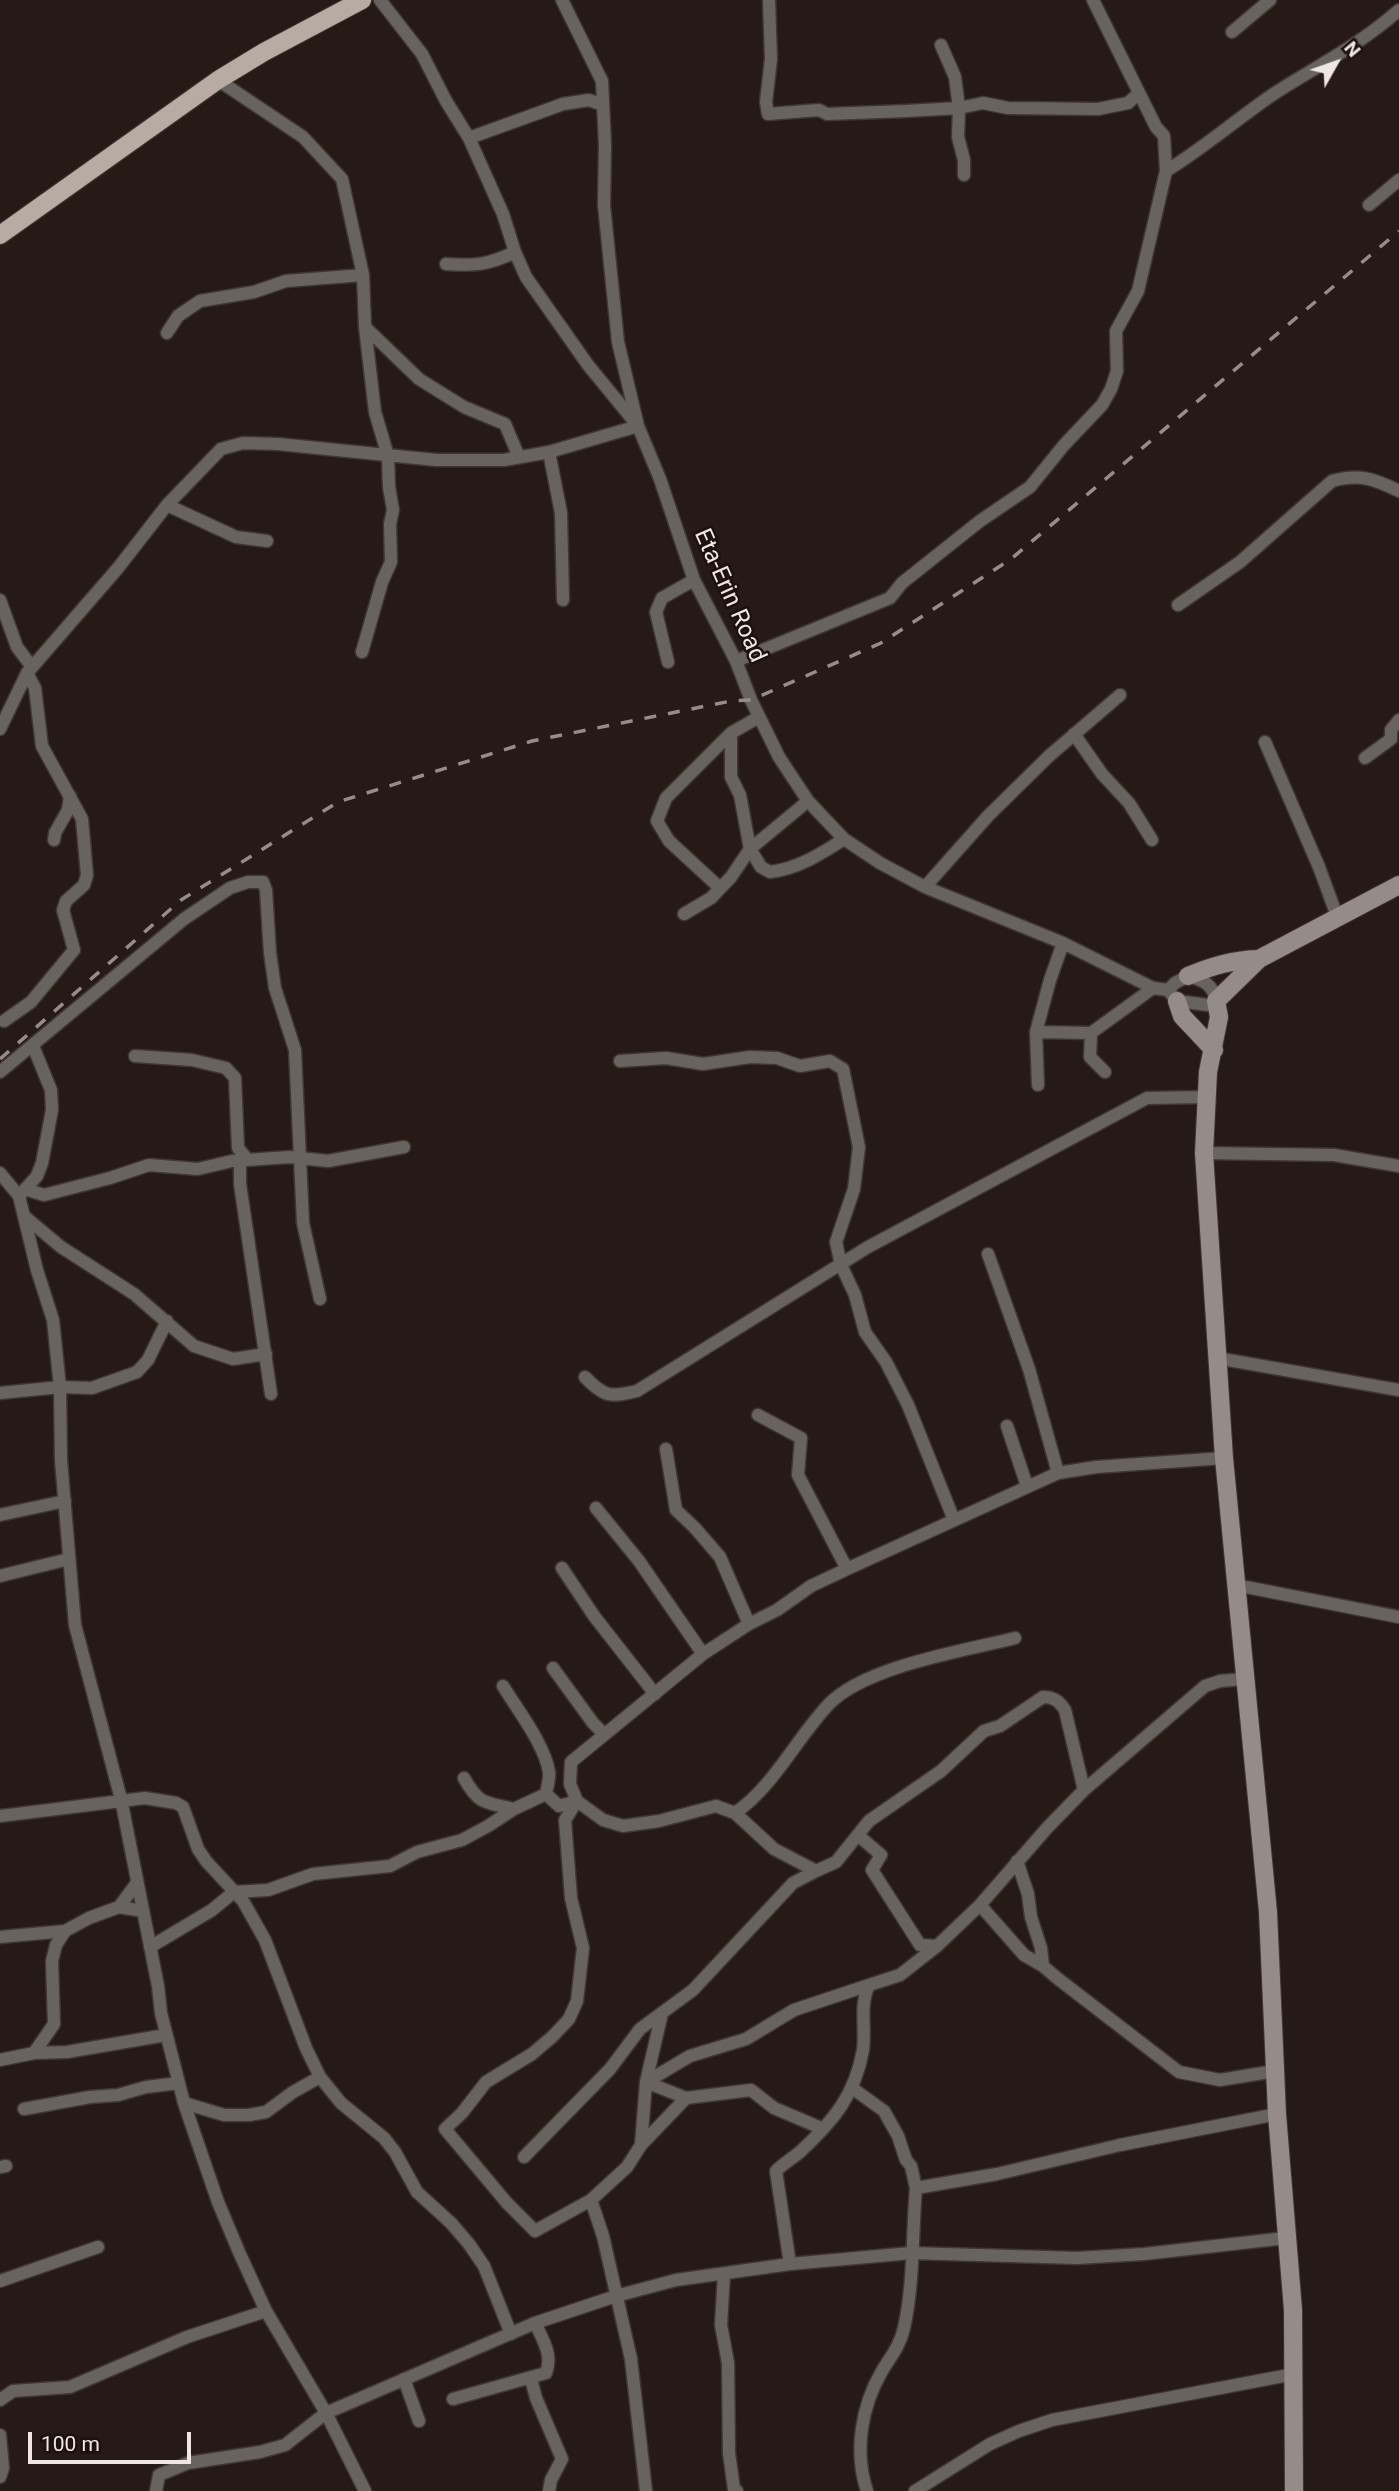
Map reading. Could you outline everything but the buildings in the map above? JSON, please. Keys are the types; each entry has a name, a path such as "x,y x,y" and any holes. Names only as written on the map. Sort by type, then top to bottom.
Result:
{"main road":[{"path":"0,235 210,80 245,50 344,0"},
{"path":"0,222 210,80 362,0"}],"street":[{"path":"0,729 29,670 118,568 167,505 221,449 243,443 278,444 436,460 504,460 549,452 638,426 581,355 526,277 503,214 469,138 422,54 380,0"},
{"name":"Eta-Erin Road","path":"562,0 602,81 606,145 604,205 618,342 638,426 694,580 736,661 779,757 808,801 844,839 880,863 925,887 1063,943 1172,996 1208,1005 1216,1001"},
{"path":"769,0 771,59 766,102 768,114 819,110 827,114 906,111 958,108 983,103 1008,108 1098,109 1128,103 1139,93"},
{"path":"736,661 890,598 902,583 970,529 1030,487 1064,445 1102,405 1111,389 1117,371 1116,331 1138,291 1166,172 1164,136 1156,127 1093,0"},
{"path":"1232,32 1270,0"},
{"path":"1166,172 1275,94 1358,42 1399,10"},
{"path":"941,45 953,68 958,137 964,160 964,174"},
{"path":"210,80 303,137 342,179 363,275 365,327 375,412 388,456 393,510 391,562 382,582 362,652"},
{"path":"469,138 563,104 589,100 603,105"},
{"path":"1369,205 1399,180"},
{"path":"446,264 481,265 515,252"},
{"path":"167,333 177,316 200,301 254,292 286,281 363,275"},
{"path":"365,327 419,379 464,407 505,424 519,457"},
{"path":"549,452 561,513 563,600"},
{"path":"1178,605 1240,562 1332,481 1349,476 1374,479 1399,491"},
{"path":"167,505 236,537 267,541"},
{"path":"668,662 656,612 662,598 694,580"},
{"path":"0,600 35,688 42,746 82,819 87,875 84,885 66,901 63,910 74,950 31,1002 4,1021"},
{"path":"925,887 988,816 1049,756 1120,695"},
{"path":"720,888 669,841 657,821 666,798 731,733 759,717"},
{"path":"1365,758 1391,739 1391,730 1399,720"},
{"path":"731,733 731,776 740,794 750,849 761,867 770,872 802,863 844,839"},
{"path":"1074,734 1102,774 1129,803 1152,840"},
{"path":"1265,742 1319,867 1337,916"},
{"path":"54,840 68,810 70,796"},
{"path":"684,914 711,898 750,849 808,801"},
{"path":"0,1072 184,919 230,888 248,882 263,882 267,890 270,953 275,988 295,1050 303,1223 320,1299"},
{"path":"1216,1001 1259,959 1399,885"},
{"path":"1038,1085 1036,1032 1049,979 1063,943"},
{"path":"1214,1050 1182,1016 1172,996 1175,983 1215,964 1259,959"},
{"path":"1188,976 1208,984 1216,1001 1219,1017 1208,1072 1204,1153 1224,1458 1269,1912 1277,2114 1293,2310 1294,2491"},
{"path":"1036,1032 1091,1033 1153,988"},
{"path":"1091,1033 1090,1057 1105,1072"},
{"path":"33,1046 51,1090 52,1110 42,1163 37,1176 22,1192 24,1215 37,1270 53,1320 60,1387 61,1460 75,1625 121,1799 166,2035 184,2103 218,2202 266,2311 326,2413 365,2491"},
{"path":"135,1056 192,1060 226,1068 235,1078 238,1148 244,1160 240,1184 271,1394"},
{"path":"620,1061 666,1058 704,1064 750,1057 777,1058 800,1066 830,1060 843,1069 859,1147 854,1189 836,1242 841,1265 855,1295 865,1332 886,1362 908,1405 954,1520"},
{"path":"585,1377 597,1390 612,1396 637,1391 868,1247 1147,1098 1206,1097"},
{"path":"0,1173 22,1192 44,1195 149,1165 198,1169 244,1160 300,1158 328,1161 404,1147"},
{"path":"1204,1153 1334,1155 1399,1166"},
{"path":"24,1215 61,1247 134,1294 194,1346 233,1359 266,1354"},
{"path":"988,1254 1029,1369 1058,1474"},
{"path":"0,1393 60,1387 92,1388 137,1373 148,1360 167,1321"},
{"path":"1217,1358 1399,1390"},
{"path":"758,1415 801,1438 798,1475 847,1569"},
{"path":"1007,1426 1027,1486"},
{"path":"666,1449 676,1510 720,1557 749,1624"},
{"path":"816,1871 774,1849 735,1813 716,1806 659,1821 623,1826 603,1820 577,1801 570,1784 571,1762 702,1654 777,1610 811,1586 847,1569 1058,1474 1096,1467 1224,1458"},
{"path":"0,1515 65,1501"},
{"path":"596,1508 639,1561 702,1654"},
{"path":"0,1576 69,1559"},
{"path":"562,1568 594,1616 655,1694"},
{"path":"1236,1585 1399,1616"},
{"path":"735,1813 754,1800 830,1703 848,1689 890,1670 1015,1638"},
{"path":"554,1668 593,1723 604,1734"},
{"path":"646,2082 690,2056 746,2039 794,2010 900,1975 980,1905 1084,1790 1205,1686 1220,1681 1244,1679"},
{"path":"503,1686 531,1730 548,1765 550,1775 546,1794"},
{"path":"524,2157 610,2069 640,2029 693,1990 793,1883 836,1862 869,1821 941,1771 984,1731 1000,1726 1043,1697 1059,1702 1065,1710 1084,1790"},
{"path":"464,1778 474,1795 482,1801 514,1809"},
{"path":"546,1794 559,1806 577,1801"},
{"path":"150,1947 212,1910 234,1892 268,1890 313,1874 390,1866 416,1852 462,1840 514,1809 546,1794"},
{"path":"0,1816 121,1799 162,1800 183,1807 198,1849 243,1901 265,1940 306,2049 320,2077 341,2103 384,2138 417,2192 451,2223 469,2245 484,2266 511,2334"},
{"path":"482,1801 488,1826"},
{"path":"577,1801 565,1820 571,1898 583,1948 577,2001 569,2019 552,2036 532,2054 486,2082 462,2113 445,2129 507,2203 535,2231 591,2200 627,2167 641,2145 686,2098"},
{"path":"859,1836 881,1855 872,1870 920,1945 937,1945"},
{"path":"1017,1861 1028,1894 1043,1966"},
{"path":"118,1908 136,1884"},
{"path":"980,1905 1024,1955 1043,1966 1179,2072 1220,2080 1276,2071"},
{"path":"0,1937 65,1931 89,1918 118,1908 143,1911"},
{"path":"34,2053 54,2024 52,1961 56,1945 65,1931"},
{"path":"790,2264 776,2171 800,2152 840,2111 852,2088 863,2049 863,1998 869,1985"},
{"path":"641,2145 646,2082 662,2013"},
{"path":"0,2060 166,2035"},
{"path":"184,2103 224,2115 266,2112 320,2077"},
{"path":"646,2082 686,2098 751,2090 774,2108 821,2128"},
{"path":"24,2109 179,2083"},
{"path":"852,2088 884,2111 911,2166 916,2188 904,2325 900,2341 882,2372 865,2411 859,2452 867,2491"},
{"path":"916,2188 997,2174 1277,2114"},
{"path":"591,2200 603,2236 631,2359 646,2491"},
{"path":"156,2491 159,2475 169,2470 188,2463 260,2452 285,2445 326,2413 535,2323 615,2296 676,2280 790,2264 911,2253 1077,2258 1144,2254 1286,2238"},
{"path":"0,2281 97,2247"},
{"path":"723,2274 720,2325 728,2363 729,2453 734,2488 737,2491"},
{"path":"0,2400 12,2391 70,2386 187,2337 266,2311"},
{"path":"453,2399 546,2374 550,2363 535,2323"},
{"path":"920,2490 990,2444 1052,2420 1294,2374"},
{"path":"404,2379 419,2421"},
{"path":"531,2379 536,2398 562,2459 551,2480 549,2491"},
{"path":"0,2435 4,2468 0,2477"}],"railway":[{"path":"0,1059 181,900 338,802 532,741 731,701 751,700 881,643 1011,559 1399,231"}]}
